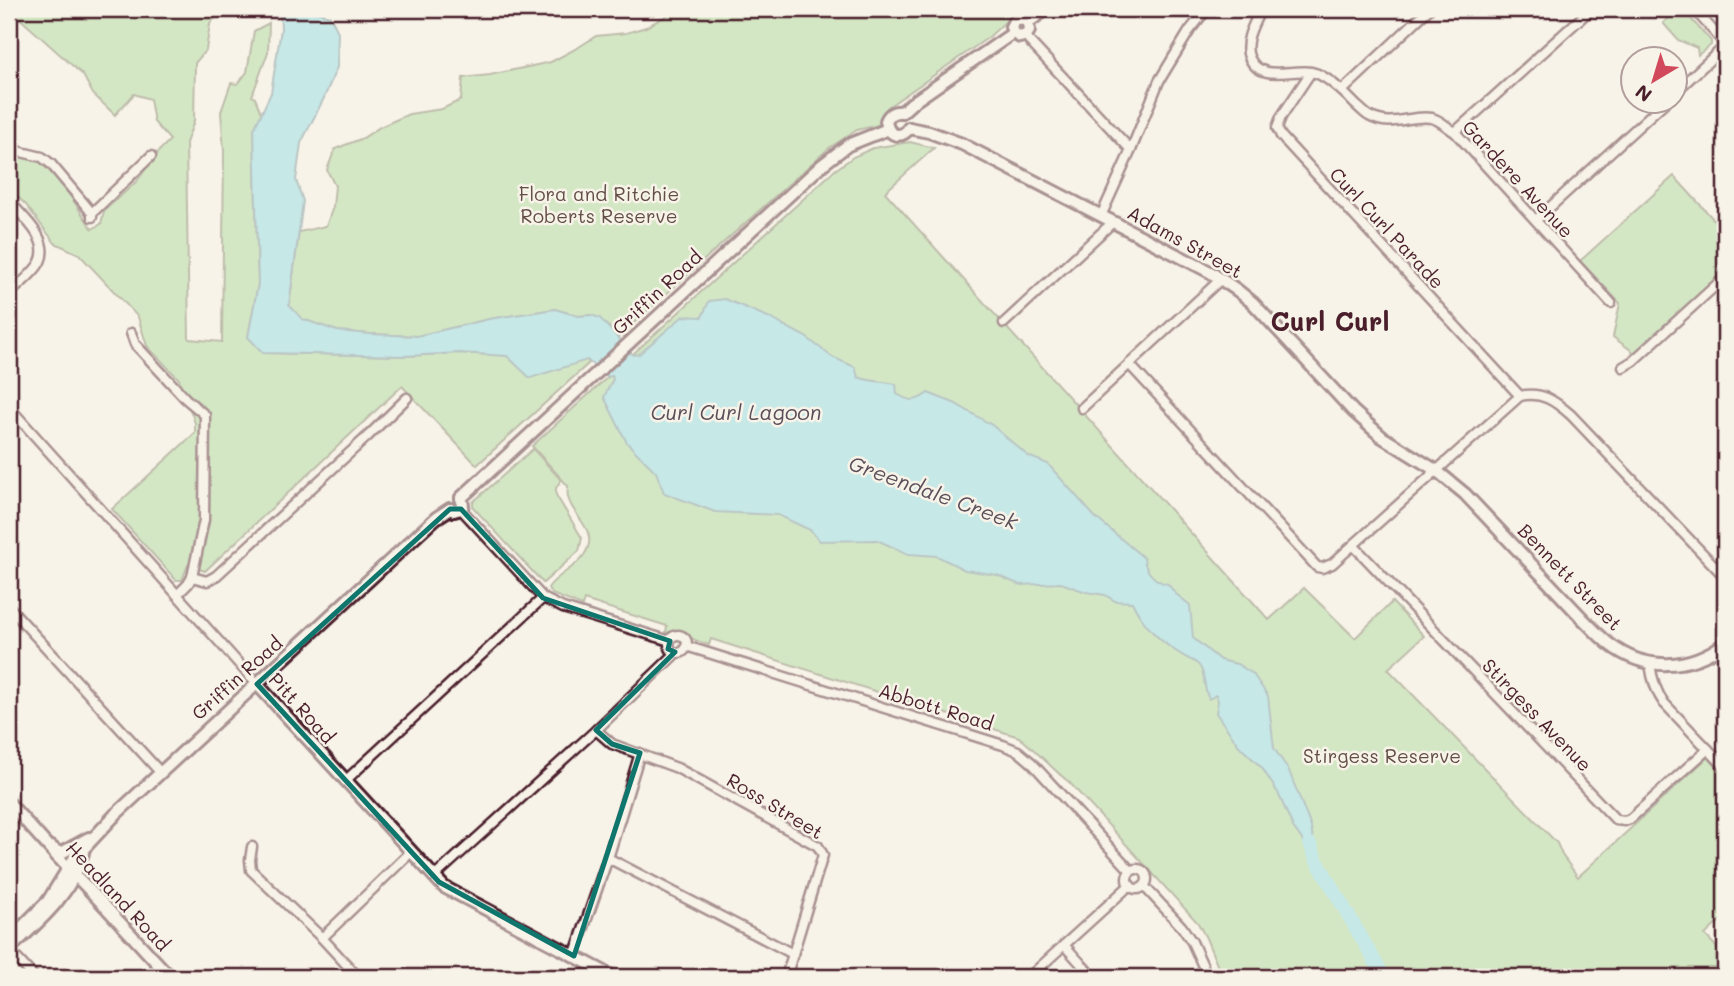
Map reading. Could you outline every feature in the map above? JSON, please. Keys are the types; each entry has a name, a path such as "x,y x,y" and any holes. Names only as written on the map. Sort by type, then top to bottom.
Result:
{"main road":[{"path":"1028,22 1047,9"},
{"path":"1016,19 1028,22 1029,31 1026,35 1020,37 1013,33 1011,27 1016,19"},
{"path":"902,112 1013,33"},
{"path":"894,112 902,112 908,117 909,128 900,135 893,134 886,121 894,112"},
{"name":"Adams Street","path":"909,128 961,144 1221,279 1253,303 1369,427 1437,471"},
{"name":"Griffin Road","path":"9,949 57,904 84,850 96,834 160,772 436,518 457,505 598,370 833,156 848,145 888,129"},
{"name":"Bennett Street","path":"1437,471 1465,494 1600,636 1621,652 1650,664"},
{"path":"1650,664 1689,662 1709,654 1725,643"},
{"name":"Pitt Road","path":"257,684 434,877 454,893 614,977"},
{"name":"Headland Road","path":"9,803 170,977"},
{"name":"Headland Road","path":"41,838 63,852 96,834"},
{"name":"Griffin Road","path":"9,940 48,901 72,872"},
{"path":"57,904 73,891 80,889 101,902"}],"street":[{"path":"1101,216 1159,81 1190,30 1207,9"},
{"path":"1261,9 1254,23 1247,53 1253,65 1265,72 1311,72"},
{"path":"1342,91 1429,9"},
{"path":"1455,132 1591,9"},
{"path":"1688,81 1725,45 1696,9"},
{"path":"1026,35 1131,150"},
{"name":"Gardere Avenue","path":"1311,72 1319,74 1342,91 1368,116 1387,123 1419,117 1435,118 1455,132 1611,303"},
{"name":"Curl Curl Parade","path":"1311,72 1282,117 1277,128 1281,136 1520,396"},
{"path":"1536,220 1650,116"},
{"path":"9,149 42,157 58,172 92,215 151,156"},
{"path":"9,201 38,234 43,249 41,260 35,269 9,294"},
{"path":"1004,323 1113,222"},
{"path":"1623,367 1633,361 1725,277"},
{"path":"1082,408 1221,279"},
{"path":"131,333 135,344 186,399 205,415 205,506 202,532 192,577 177,595"},
{"path":"1129,365 1312,564 1322,568 1332,564 1354,546 1520,396 1537,394 1556,402 1571,415 1725,577"},
{"path":"192,577 207,580 216,576 407,398"},
{"name":"Pitt Road","path":"9,407 257,684"},
{"name":"Abbott Road","path":"457,505 543,598 563,608 670,641 677,635 682,636 686,640 686,646 1018,751 1131,871 1139,869 1145,872 1147,881 1144,886 1187,934 1208,977"},
{"name":"Stirgess Avenue","path":"1354,546 1616,820 1630,819 1708,749"},
{"path":"345,781 543,598"},
{"path":"9,607 160,772"},
{"path":"670,641 675,652"},
{"path":"675,652 681,652 686,646"},
{"path":"434,877 596,730 675,652"},
{"path":"1650,664 1658,694 1725,767"},
{"name":"Ross Street","path":"596,730 612,744 677,768 818,846 823,855 786,977"},
{"path":"574,956 640,753"},
{"path":"252,847 251,870 358,977"},
{"path":"321,938 411,852"},
{"path":"608,858 793,954"},
{"path":"1131,871 1128,877 1130,885 1135,888 1144,886"},
{"path":"1029,977 1130,885"},
{"path":"1064,946 1093,977"},
{"path":"9,949 34,977"}],"highlighted area":[{"path":"450,509 461,509 543,598 670,641 668,649 675,652 596,730 612,744 640,753 574,956 439,882 257,684"}],"green space":[{"path":"9,9 222,9 210,24 206,50 195,63 194,121 186,143 189,339 222,342 224,151 221,112 231,83 238,84 247,72 254,31 269,23 268,52 252,96 262,115 254,129 258,284 248,337 264,353 406,356 459,353 587,360 589,363 477,465 402,386 205,571 188,565 182,580 176,580 112,509 195,433 195,423 179,379 147,346 138,317 79,254 55,243 26,205 9,188 9,154 40,162 61,182 92,229 101,224 104,211 136,182 170,140 154,122 150,99 134,94 115,115 93,94 83,75 16,15 9,21"},
{"name":"Flora and Ritchie Roberts Reserve","path":"679,9 1026,9 888,107 878,125 857,130 829,148 618,337 591,315 578,316 555,309 489,319 417,336 337,331 302,319 289,306 299,232 326,226 333,207 335,186 327,170 335,149 409,114 442,109 461,100 463,78 551,62 596,36 626,33 646,27"},
{"path":"1678,9 1682,9 1711,41 1711,45 1698,55 1697,48 1678,40 1663,23"},
{"name":"Stirgess Reserve","path":"910,142 934,148 885,192 1269,620 1304,588 1355,638 1392,602 1424,636 1388,669 1557,843 1578,877 1708,757 1725,776 1725,916 1705,935 1725,956 1725,977 1222,977 1198,923 1069,782 1019,737 711,639 709,645 666,632 667,626 584,600 582,606 552,594 548,588 580,560 589,539 584,524 571,504 568,486 532,446 835,170 853,157 873,148"},
{"path":"1674,176 1725,232 1725,272 1635,353 1613,337 1620,303 1580,261"},
{"path":"533,449 561,480 556,488 556,495 582,538 579,551 543,583 473,507 473,502"}],"water":[{"name":"Curl Curl Lagoon","path":"280,9 307,9 330,16 338,32 337,67 301,143 296,180 303,201 289,305 302,319 337,331 417,336 489,319 555,309 578,316 591,315 600,318 633,355 639,354 683,316 702,317 709,301 725,299 806,337 832,357 855,367 858,377 896,384 897,394 909,400 928,393 954,403 992,425 1028,456 1048,464 1095,517 1144,558 1152,575 1168,584 1190,605 1193,638 1220,660 1237,664 1253,674 1268,696 1274,748 1289,771 1311,827 1316,859 1293,827 1278,793 1262,768 1239,746 1216,713 1216,695 1209,699 1200,667 1160,639 1141,618 1132,602 1115,601 1105,595 1086,592 1061,583 1020,585 997,575 965,570 937,556 908,554 877,540 820,541 810,530 778,515 715,512 664,493 656,472 627,443 604,397 612,376 608,377 587,360 530,378 507,356 459,353 406,356 263,353 248,337 258,284 254,129 271,93 281,29"}],"waterway":[{"name":"Greendale Creek","path":"1310,844 1384,977"}],"district":[{"name":"Curl Curl","path":"1330,322"}]}
